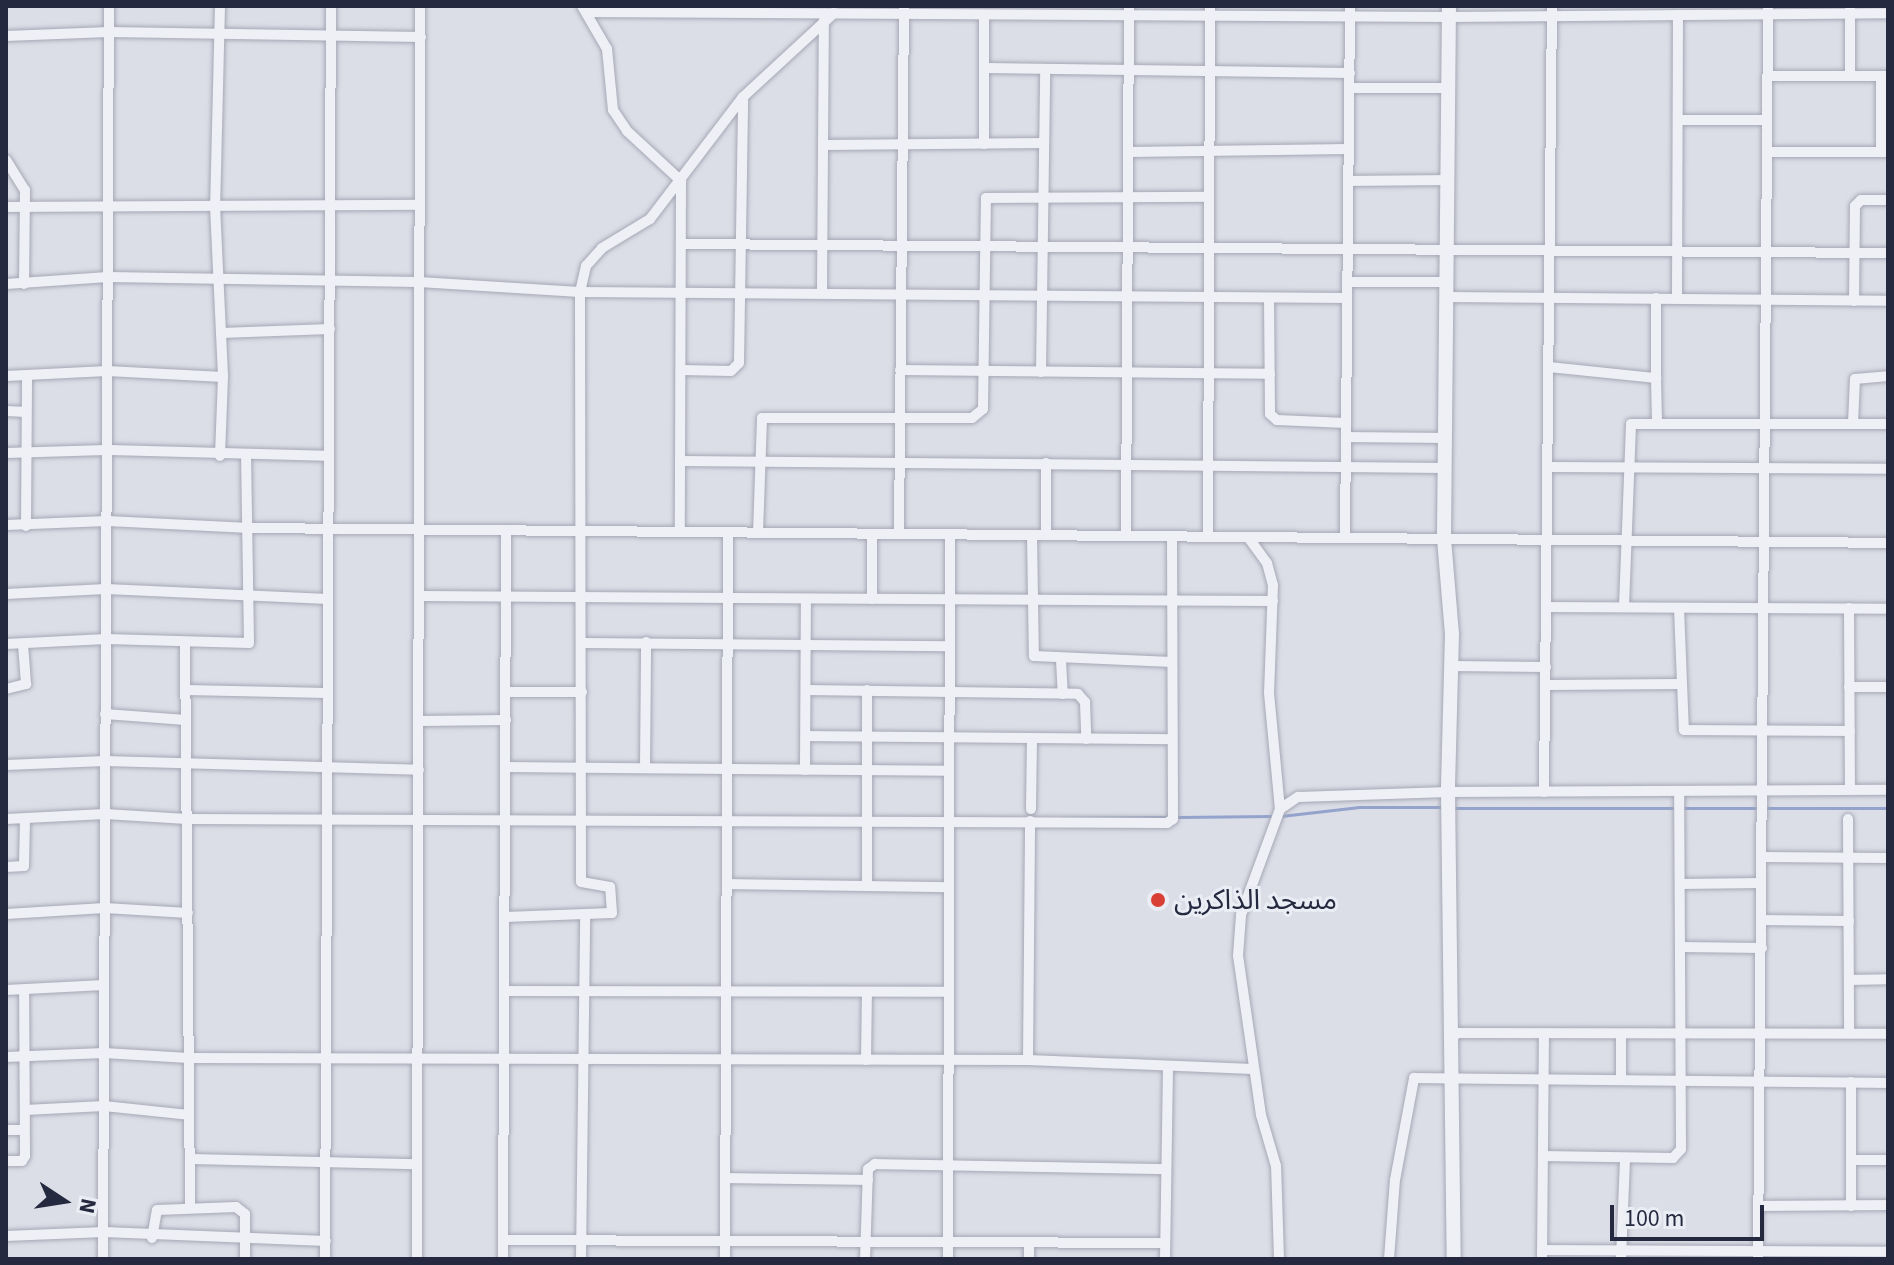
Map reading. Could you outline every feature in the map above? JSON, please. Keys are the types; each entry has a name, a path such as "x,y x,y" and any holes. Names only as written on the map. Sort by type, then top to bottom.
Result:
{"street":[{"path":"103,1259 109,6"},
{"path":"220,6 215,206 216,281 223,377 220,456"},
{"path":"325,1259 331,6"},
{"path":"417,1259 420,6"},
{"path":"680,532 681,181 627,131 613,110 607,49 584,9 760,9 834,13 904,10 984,15 1053,11 1664,11 1678,15 1850,10 1888,13"},
{"path":"899,534 904,10"},
{"path":"1758,1255 1768,10"},
{"path":"1850,10 1850,76"},
{"path":"1126,536 1129,11"},
{"path":"1208,537 1210,11"},
{"path":"1345,538 1350,11"},
{"path":"1544,792 1552,11"},
{"path":"1449,12 1444,539 1451,584 1448,792 1454,1259"},
{"path":"505,917 610,916 612,890 581,882 583,531 580,292 589,260 650,219 743,97 834,13"},
{"path":"984,15 984,144"},
{"path":"1677,298 1678,15"},
{"path":"822,292 824,21"},
{"path":"6,36 109,32 220,37 421,37"},
{"path":"985,68 1350,73"},
{"path":"1041,372 1045,69"},
{"path":"1767,152 1884,152 1884,76 1768,76"},
{"path":"1350,88 1449,88"},
{"path":"681,370 736,368 743,97"},
{"path":"1678,120 1767,120"},
{"path":"824,145 1043,143"},
{"path":"1128,152 1349,149"},
{"path":"6,160 21,181 27,207 24,284"},
{"path":"1348,181 1447,180"},
{"path":"758,533 759,462 765,417 978,416 983,371 986,198 1209,197"},
{"path":"1854,301 1857,202 1888,200"},
{"path":"6,207 108,202 215,206 420,205"},
{"path":"682,244 1888,253"},
{"path":"6,284 108,277 419,282 580,292 1347,298"},
{"path":"1347,282 1550,296 1888,301"},
{"path":"1269,298 1273,418 1346,423"},
{"path":"1656,298 1657,422"},
{"path":"221,333 330,329"},
{"path":"1549,367 1656,378"},
{"path":"900,370 1270,374"},
{"path":"6,376 107,371 223,377"},
{"path":"1853,423 1855,379 1888,376"},
{"path":"26,526 27,377"},
{"path":"6,411 26,412"},
{"path":"1624,607 1628,427 1634,421 1888,424"},
{"path":"1346,437 1445,438"},
{"path":"6,453 106,450 246,457 329,456"},
{"path":"6,644 106,639 245,646 251,637 246,457"},
{"path":"680,461 1444,468"},
{"path":"1046,463 1046,535"},
{"path":"1548,467 1888,469"},
{"path":"6,525 107,521 250,528 1888,543"},
{"path":"503,1259 506,530"},
{"path":"725,1259 728,532"},
{"path":"872,534 872,599"},
{"path":"948,1259 946,992 950,535"},
{"path":"1032,535 1034,656 1061,660 1172,662"},
{"path":"6,819 105,814 187,819 1170,822 1172,537"},
{"path":"1248,537 1267,563 1273,601 1269,693 1280,809 1241,915 1238,956 1253,1069 1276,1166 1279,1259"},
{"path":"6,594 106,589 251,598 328,599"},
{"path":"420,596 1273,601"},
{"path":"805,770 806,599"},
{"path":"1548,607 1888,609"},
{"path":"1679,608 1684,730 1850,731"},
{"path":"1849,608 1850,790"},
{"path":"185,642 190,1208"},
{"path":"645,768 646,642"},
{"path":"583,643 949,646"},
{"path":"6,689 26,684 23,644"},
{"path":"1061,660 1063,694"},
{"path":"1451,666 1546,667"},
{"path":"1546,685 1680,684"},
{"path":"1849,687 1888,687"},
{"path":"186,690 327,693"},
{"path":"806,690 1078,694 1085,702 1086,739"},
{"path":"867,690 867,886"},
{"path":"506,692 582,692"},
{"path":"105,714 186,720"},
{"path":"419,721 506,720"},
{"path":"806,736 1172,739"},
{"path":"1031,809 1032,739"},
{"path":"6,765 105,761 328,770 419,770"},
{"path":"506,767 948,771"},
{"path":"1280,809 1298,797 1448,792 1888,790"},
{"path":"1543,1156 1678,1156 1682,1081 1679,792"},
{"path":"6,867 24,866 25,819"},
{"path":"1848,819 1849,1033"},
{"path":"1028,1060 1030,821"},
{"path":"1762,857 1888,858"},
{"path":"1680,884 1761,883"},
{"path":"728,884 947,887"},
{"path":"6,914 105,908 188,913"},
{"path":"581,1259 585,917"},
{"path":"1761,920 1849,921"},
{"path":"1681,947 1762,948"},
{"path":"1849,980 1888,979"},
{"path":"6,990 104,985"},
{"path":"6,1161 24,1159 24,990"},
{"path":"504,991 946,992"},
{"path":"866,1060 867,992"},
{"path":"1450,1041 1457,1033 1888,1034"},
{"path":"1544,1035 1542,1254 1888,1252"},
{"path":"1621,1035 1621,1080"},
{"path":"6,1057 104,1053 189,1058 1028,1060 1253,1069"},
{"path":"1165,1259 1168,1067"},
{"path":"1389,1259 1411,1083 1419,1076 1888,1083"},
{"path":"1851,1082 1851,1206"},
{"path":"25,1110 104,1106 189,1115"},
{"path":"6,1130 24,1130"},
{"path":"1621,1254 1625,1158"},
{"path":"191,1159 417,1164"},
{"path":"1851,1160 1888,1160"},
{"path":"865,1259 868,1180 875,1164 1166,1169"},
{"path":"726,1178 868,1180"},
{"path":"1758,1206 1888,1205"},
{"path":"152,1238 157,1210 242,1209 245,1259"},
{"path":"6,1236 104,1232 152,1238 326,1241"},
{"path":"504,1240 1165,1243"},
{"path":"1029,1242 1029,1259"}],"waterway":[{"path":"1281,816 1359,807 1444,807"},
{"path":"1452,808 1676,808"},
{"path":"1684,808 1888,808"},
{"path":"1177,817 1273,816"},
{"path":"1061,818 1169,817"}],"place":[{"name":"مسجد الذاكرين","path":"1158,900"}]}
